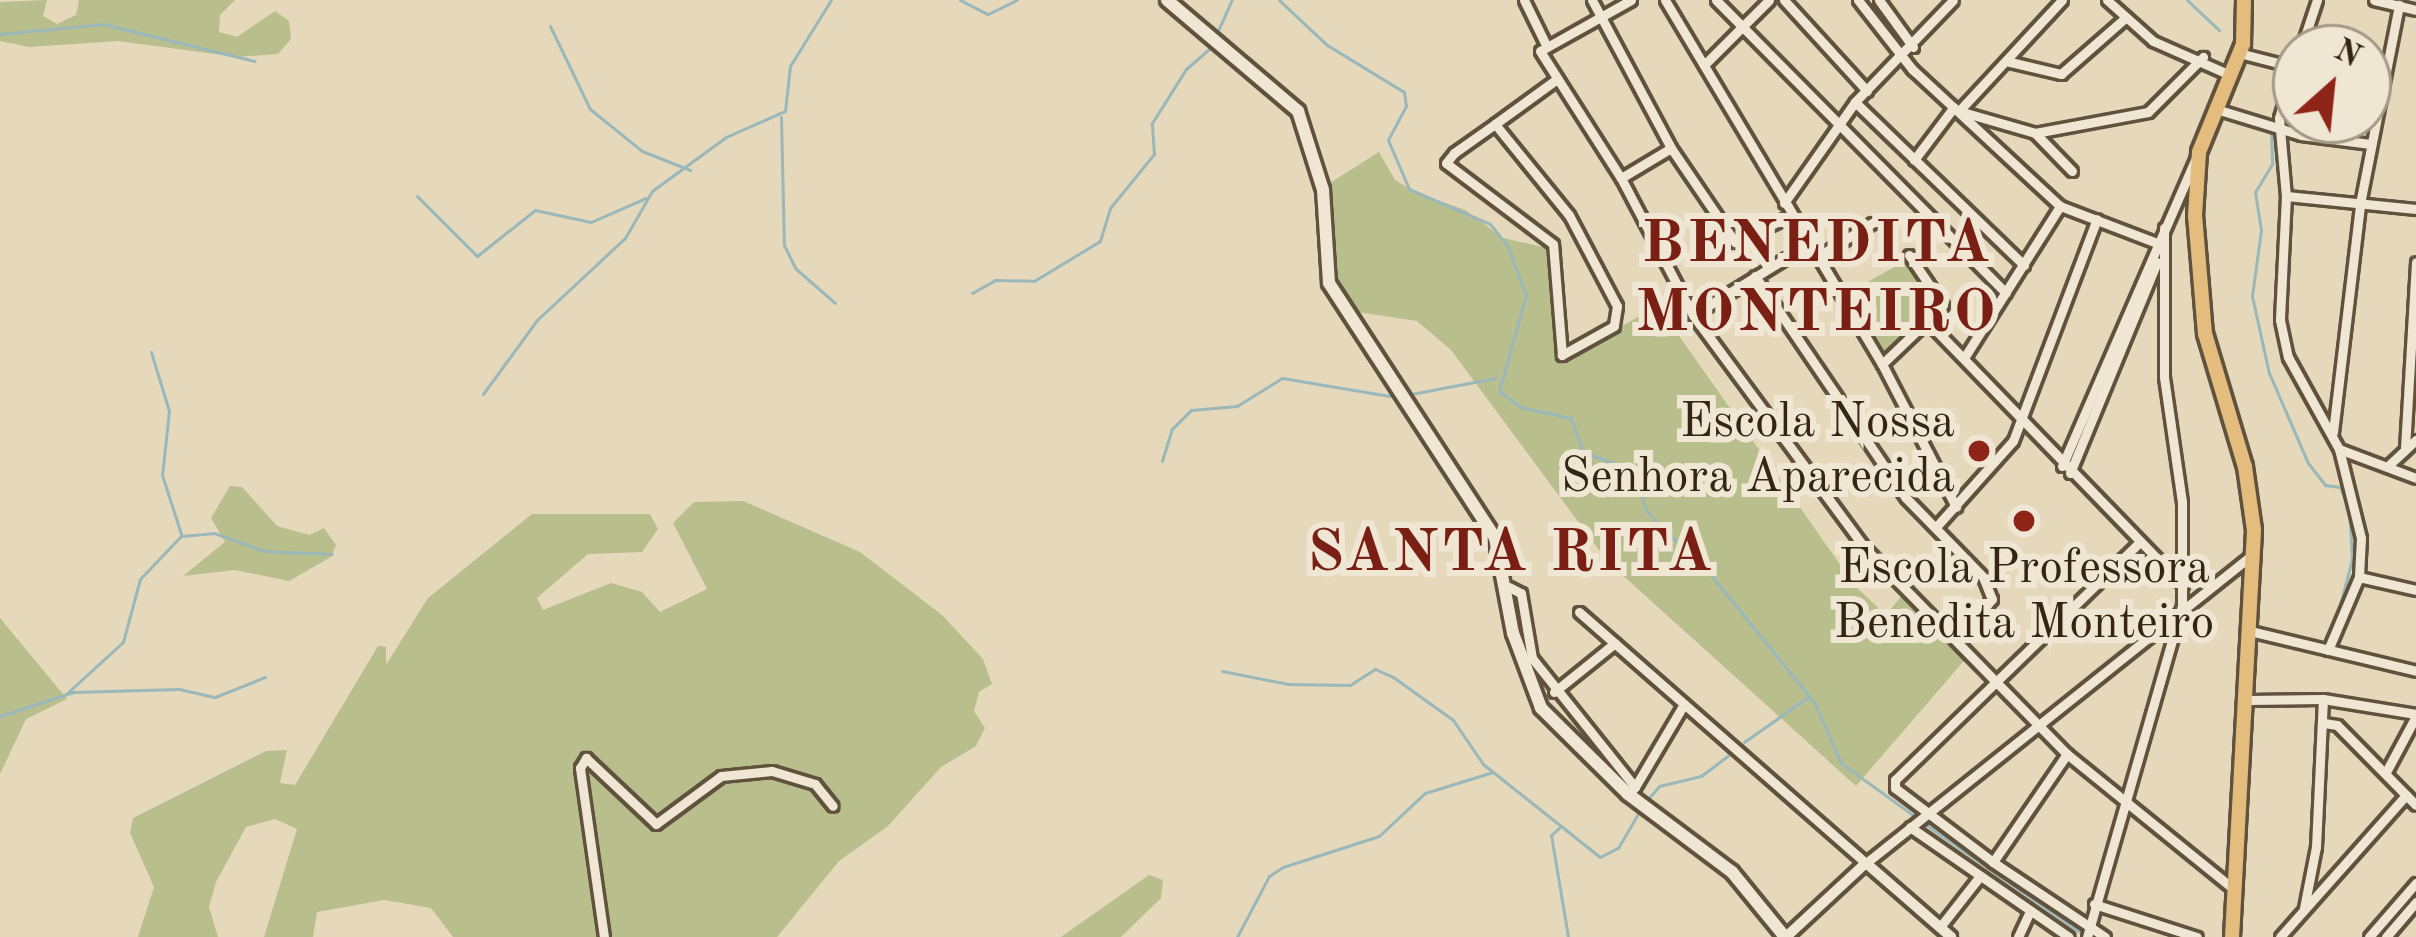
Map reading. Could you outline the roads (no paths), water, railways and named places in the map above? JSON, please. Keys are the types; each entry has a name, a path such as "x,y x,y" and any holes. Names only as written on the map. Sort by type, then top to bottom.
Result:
{"main road":[{"path":"1167,0 1298,111 1323,190 1329,283 1471,496 1509,587 1513,633 1540,707 1632,791 1732,872 1785,937"},
{"path":"2232,937 2253,554 2245,467 2205,334 2195,216 2199,152 2239,53 2244,0"}],"street":[{"path":"1524,0 1557,80 1621,178 1693,315 1865,548 2067,754 2234,889"},
{"path":"1592,0 1671,148 1735,242 1792,215"},
{"path":"1544,49 1631,0"},
{"path":"1665,0 1882,364 1956,507"},
{"path":"1716,0 1737,28 2006,293"},
{"path":"1704,65 1769,0"},
{"path":"1784,0 1867,91"},
{"path":"1858,0 1957,109 2060,206 2160,246"},
{"path":"1879,0 1909,51"},
{"path":"1913,160 2062,0"},
{"path":"2107,0 2153,41 2203,57 2230,75"},
{"path":"2374,0 2416,10"},
{"path":"1784,203 1855,102 1909,51 1949,2"},
{"path":"2392,39 2399,5"},
{"path":"2006,61 2061,74 2125,18"},
{"path":"2239,53 2272,59"},
{"path":"1957,109 2035,133 2148,112 2203,57"},
{"path":"1495,124 1569,215 1616,306 1614,326 1562,355 1553,244 1446,164 1495,124 1557,80"},
{"path":"1855,102 2024,265"},
{"path":"2216,109 2272,127"},
{"path":"2035,133 2072,171"},
{"path":"2281,144 2285,196 2280,320 2288,357 2339,448 2361,538 2359,577 2328,650"},
{"path":"2333,434 2370,144"},
{"path":"1621,178 1671,148"},
{"path":"2066,470 2199,152"},
{"path":"2285,196 2416,209"},
{"path":"1964,358 2060,206"},
{"path":"2170,214 2195,216"},
{"path":"1936,527 2006,454 2097,219"},
{"path":"1817,256 1872,223"},
{"path":"1693,315 1808,244"},
{"path":"2088,932 2182,605 2160,246"},
{"path":"1882,364 1943,305 1909,255"},
{"path":"2405,448 2416,262"},
{"path":"1755,276 1832,397 1992,592 1959,639"},
{"path":"2143,292 2161,298"},
{"path":"1927,321 2182,585"},
{"path":"2390,465 2416,440"},
{"path":"2339,448 2416,478"},
{"path":"2069,937 1980,876 1920,820 1895,788 1900,770 2138,544"},
{"path":"1785,937 1866,863 2182,605 2253,554"},
{"path":"2359,577 2416,590"},
{"path":"1509,587 1521,592 1532,658 1632,791 1684,704"},
{"path":"1579,613 1951,937"},
{"path":"2250,631 2416,671"},
{"path":"1554,692 1615,643"},
{"path":"2304,908 2323,699"},
{"path":"2248,700 2323,699 2416,715 2386,772"},
{"path":"2324,723 2337,725 2416,805"},
{"path":"1993,862 2067,754"},
{"path":"604,937 580,768 586,758 656,824 721,776 772,771 815,784 833,806"},
{"path":"2280,937 2405,795"},
{"path":"1920,820 1993,862 2088,932 2105,937"},
{"path":"1940,927 1980,876"},
{"path":"2369,937 2416,883"},
{"path":"2391,935 2416,902"},
{"path":"2094,904 2197,937"},
{"path":"2018,937 2030,911"}],"waterway":[{"path":"483,394 537,320 625,238 652,191 726,137 785,111 790,66 831,0"},
{"path":"960,0 988,14 1017,0"},
{"path":"1217,33 1232,0"},
{"path":"1279,0 1327,45 1404,92 1406,106 1388,140 1409,189 1490,224 1507,245 1526,295 1499,391 1520,407 1571,418 1583,452 1632,470 1647,512 1711,575 1814,702 1841,763 1917,818"},
{"path":"2187,0 2219,30"},
{"path":"0,34 103,24 255,61"},
{"path":"550,26 590,109 642,151 690,170"},
{"path":"972,293 995,280 1034,281 1100,241 1110,208 1154,154 1152,123 1186,69 1211,47"},
{"path":"781,117 784,245 795,268 835,303"},
{"path":"2271,130 2272,164 2255,192 2261,230 2252,296 2269,373 2308,463 2325,485 2340,487 2349,508 2352,559 2340,605"},
{"path":"417,196 477,256 535,210 591,222 646,198"},
{"path":"151,352 169,411 162,475 181,534"},
{"path":"1162,461 1172,429 1191,410 1237,406 1282,378 1389,396"},
{"path":"1406,395 1495,378"},
{"path":"66,694 123,642 140,579 181,536 214,533 264,551 332,554"},
{"path":"1222,671 1288,684 1350,685 1375,669 1393,677 1453,720 1483,764 1600,857 1618,848 1639,812"},
{"path":"0,716 73,692 179,689 215,697 265,677"},
{"path":"1744,742 1808,697"},
{"path":"1647,800 1659,786 1701,776 1728,756"},
{"path":"1237,937 1269,876 1283,867 1379,836 1425,793 1493,772"},
{"path":"1925,824 2084,935"},
{"path":"1560,827 1551,835 1568,937"}],"place":[{"name":"Escola Nossa Senhora Aparecida","path":"1979,451"},
{"name":"Escola Professora Benedita Monteiro","path":"2024,521"}],"district":[{"name":"BENEDITA MONTEIRO","path":"1817,280"},
{"name":"SANTA RITA","path":"1511,554"}]}
